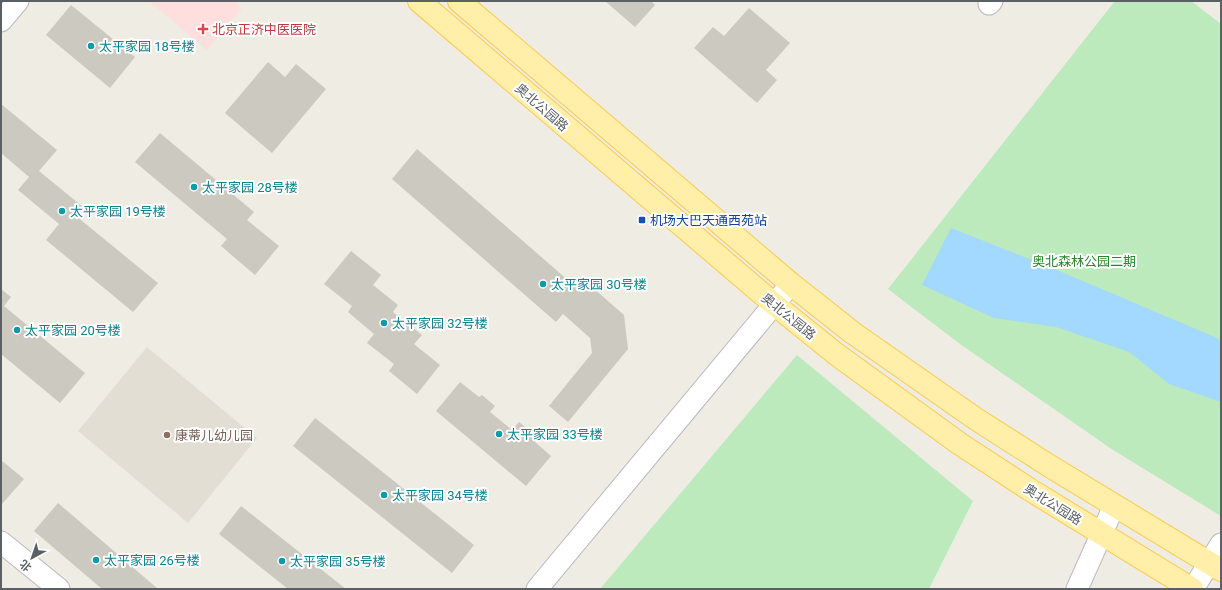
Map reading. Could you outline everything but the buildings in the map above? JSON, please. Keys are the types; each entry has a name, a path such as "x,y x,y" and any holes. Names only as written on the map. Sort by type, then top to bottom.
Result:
{"main road":[{"name":"奥北公园路","path":"419,1 774,304 890,394 960,444 1101,534 1193,589"},
{"name":"奥北公园路","path":"459,1 791,284 853,333 976,419 1114,506 1215,566"}],"street":[{"path":"1,21 18,1"},
{"path":"537,589 791,284"},
{"path":"1077,589 1114,506"},
{"path":"1,542 59,589"},
{"path":"1193,589 1215,566 1221,544"}],"shaded area":[{"name":"北京正济中医医院","path":"149,1 234,1 242,8 207,50"},
{"name":"康蒂儿幼儿园","path":"147,347 257,438 188,523 78,431"}],"green space":[{"name":"奥北森林公园二期","path":"1115,1 1191,1 1221,24 1221,516 1113,450 960,344 888,289"},
{"path":"797,355 973,501 929,589 600,589"}],"water":[{"path":"951,228 1052,268 1215,337 1221,341 1221,402 1169,384 1129,352 1056,327 994,318 922,285"}],"place":[{"name":"北京正济中医医院","path":"203,29"},
{"name":"太平家园 18号楼","path":"91,46"},
{"name":"太平家园 28号楼","path":"194,187"},
{"name":"太平家园 19号楼","path":"62,211"},
{"name":"机场大巴天通西苑站","path":"642,220"},
{"name":"太平家园 30号楼","path":"543,284"},
{"name":"太平家园 32号楼","path":"384,323"},
{"name":"太平家园 20号楼","path":"17,330"},
{"name":"太平家园 33号楼","path":"499,434"},
{"name":"康蒂儿幼儿园","path":"167,435"},
{"name":"太平家园 34号楼","path":"384,495"},
{"name":"太平家园 26号楼","path":"96,560"},
{"name":"太平家园 35号楼","path":"282,561"}]}
